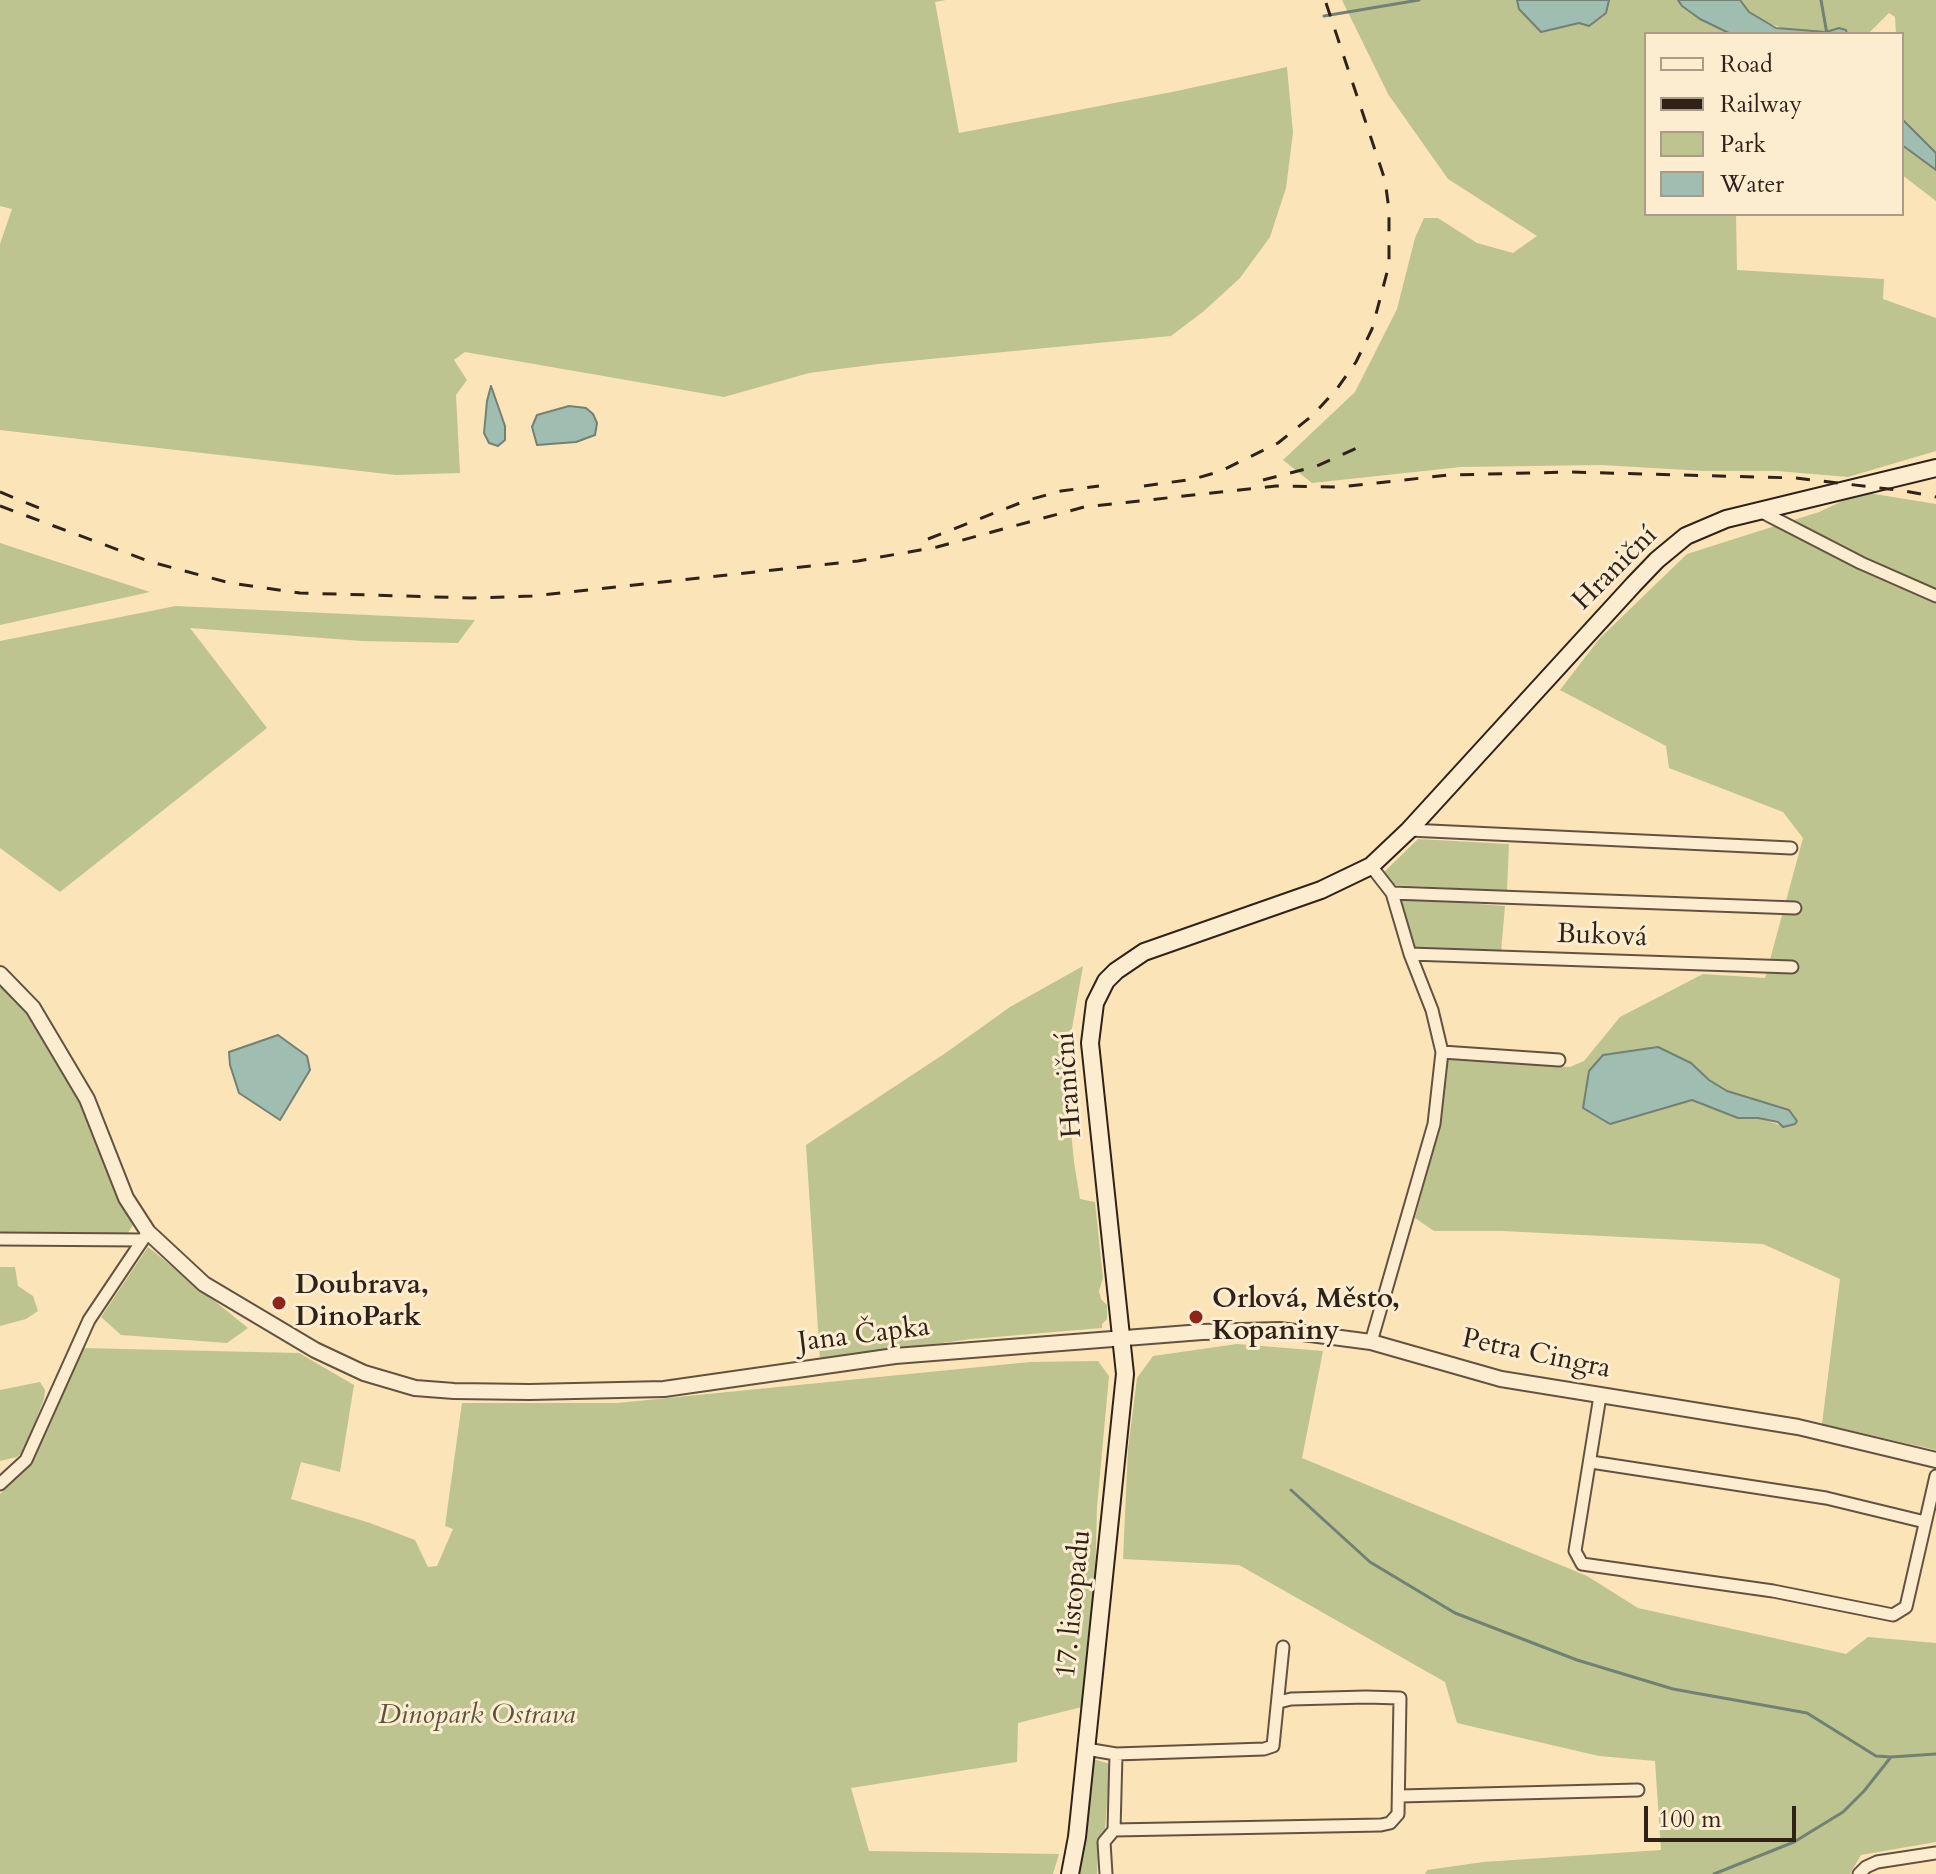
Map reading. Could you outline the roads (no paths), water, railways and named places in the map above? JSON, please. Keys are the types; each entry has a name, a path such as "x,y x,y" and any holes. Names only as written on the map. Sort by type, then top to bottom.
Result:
{"main road":[{"name":"Hraniční","path":"1123,1338 1090,1043 1092,1016 1100,992 1116,971 1144,952 1321,890 1371,866 1409,830 1657,560 1698,530 1759,511 1936,468"},
{"name":"17. listopadu","path":"1070,1874 1125,1374 1123,1338"}],"street":[{"path":"1759,511 1861,563 1936,596"},
{"path":"1409,830 1791,848"},
{"path":"1371,866 1392,893 1410,954 1432,1010 1442,1052 1434,1124 1371,1342"},
{"path":"1392,893 1795,908"},
{"name":"Buková","path":"1410,954 1792,967"},
{"name":"Jana Čapka","path":"0,974 33,1008 87,1099 126,1198 145,1236 204,1284 315,1350 364,1373 415,1388 454,1391 664,1389 895,1356 1123,1338"},
{"path":"1442,1052 1559,1060"},
{"path":"0,1239 145,1236"},
{"path":"0,1484 26,1460 89,1320 145,1236"},
{"name":"Petra Cingra","path":"1123,1338 1280,1330 1371,1342 1501,1379 1798,1427 1936,1460"},
{"path":"1600,1396 1575,1551 1582,1564 1773,1591 1893,1615 1906,1607 1936,1476"},
{"path":"1591,1462 1826,1498 1925,1522"},
{"path":"1086,1749 1116,1754 1264,1749 1273,1746 1283,1647"},
{"path":"1114,1830 1390,1823 1398,1814 1400,1796 1400,1698 1291,1699 1279,1702"},
{"path":"1106,1874 1104,1842 1114,1830 1116,1754"},
{"path":"1400,1796 1638,1790"},
{"path":"1859,1874 1877,1862 1936,1853"}],"water":[{"path":"1517,0 1609,0 1606,13 1589,26 1579,23 1541,32 1519,9"},
{"path":"1678,0 1740,0 1749,12 1776,28 1826,32 1727,32 1682,6"},
{"path":"1839,28 1846,32 1826,32"},
{"path":"1904,121 1936,153 1936,170 1904,146"},
{"path":"491,386 505,426 505,440 498,446 489,443 484,433"},
{"path":"569,406 586,408 593,414 597,423 595,435 576,442 537,445 532,427 537,415"},
{"path":"278,1035 307,1056 310,1070 280,1120 239,1093 229,1052"},
{"path":"1658,1047 1691,1063 1727,1091 1789,1110 1797,1121 1783,1127 1778,1122 1758,1118 1738,1118 1692,1100 1610,1124 1583,1108 1589,1071 1603,1055"}],"waterway":[{"path":"1324,16 1419,0"},
{"path":"1821,0 1827,32"},
{"path":"1291,1490 1370,1562 1455,1613 1577,1660 1673,1689 1807,1713 1876,1756 1891,1757"},
{"path":"1714,1874 1794,1842 1843,1812 1891,1757 1936,1754"}],"railway":[{"path":"1144,486 1194,479 1221,471 1278,443 1313,415 1336,390 1356,362 1372,329 1389,265 1389,210 1385,180 1325,0"},
{"path":"1263,480 1317,466 1357,448"},
{"path":"0,506 151,562 230,583 300,593 472,598 532,596 858,561 937,547 1084,507 1276,486 1340,487 1449,475 1572,472 1796,478 1936,497"},
{"path":"928,539 1025,501 1061,491 1099,486"},
{"path":"0,492 44,510"}],"place":[{"name":"Doubrava, DinoPark","path":"279,1303"},
{"name":"Orlová, Město, Kopaniny","path":"1196,1317"}],"park label":[{"name":"Dinopark Ostrava","path":"477,1717"}]}
